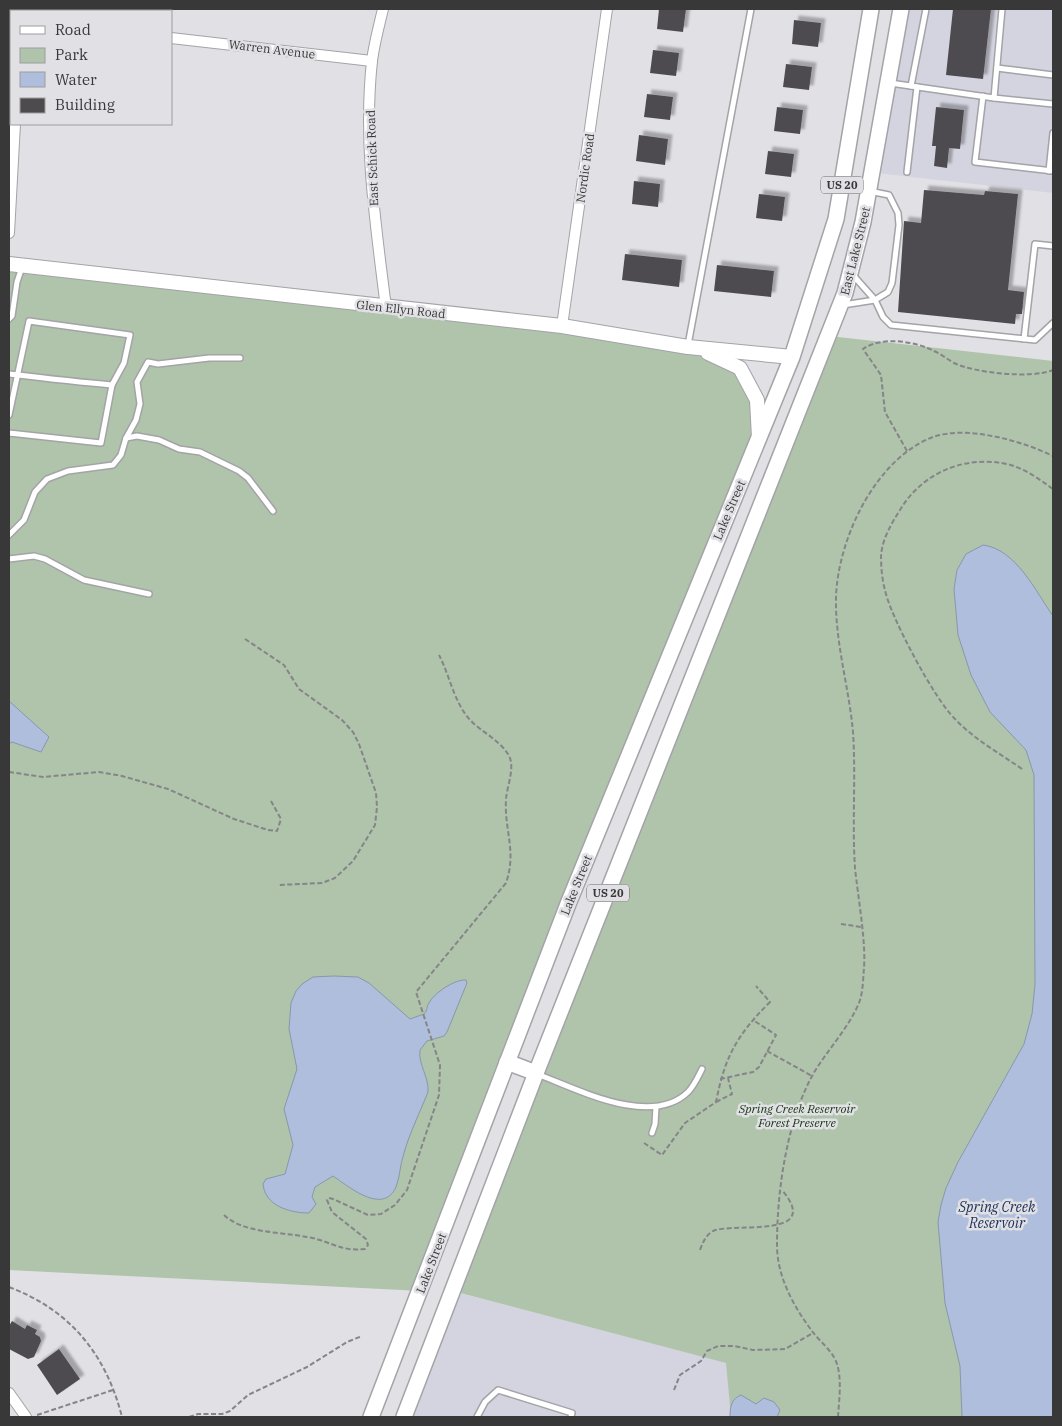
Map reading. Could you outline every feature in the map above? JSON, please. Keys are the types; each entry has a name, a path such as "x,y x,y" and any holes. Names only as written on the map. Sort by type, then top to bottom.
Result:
{"main road":[{"name":"East Lake Street","path":"792,357 836,219 871,9"},
{"name":"East Lake Street","path":"815,370 840,306 850,271 869,190 901,9"},
{"path":"792,357 815,370"},
{"name":"Lake Street","path":"372,1417 507,1062 630,750 792,357"},
{"name":"US 20","path":"404,1417 536,1074 815,370"},
{"path":"507,1062 536,1074"}],"street":[{"name":"East Schick Road","path":"383,9 372,61 370,126 372,199 386,308"},
{"name":"Nordic Road","path":"562,326 607,9"},
{"name":"Warren Avenue","path":"172,38 372,61"},
{"path":"9,233 15,125"},
{"name":"Glen Ellyn Road","path":"16,265 386,308 562,326 688,347 792,357"},
{"path":"688,347 719,357 740,368 758,400 759,438"},
{"path":"9,1393 30,1416"}],"lane":[{"path":"688,347 751,9"},
{"path":"907,172 914,86 926,9"},
{"path":"994,98 1002,9"},
{"path":"997,68 1053,75"},
{"path":"888,83 1053,104"},
{"path":"983,96 975,162 1051,171 1053,133"},
{"path":"840,306 875,300 888,292 892,283 898,213 889,195 869,190"},
{"path":"1024,339 1036,244 1053,246"},
{"path":"9,319 12,316 17,282 16,265"},
{"path":"850,271 875,300 883,317 891,325 1035,340 1053,323"},
{"path":"9,415 29,321 130,334 124,362 112,385 101,443 9,433"},
{"path":"9,535 24,520 35,492 47,479 68,471 113,465 121,455 126,438 136,420 140,404 137,382 148,362 158,364 209,358 240,358"},
{"path":"9,374 112,385"},
{"path":"126,438 137,436 159,440 179,449 200,452 224,466 239,471 248,478 273,511"},
{"path":"9,559 34,556 45,559 61,570 84,580 149,594"},
{"path":"536,1074 620,1103 638,1107 656,1107 678,1100 688,1092 702,1069"},
{"path":"652,1133 655,1124 656,1107"},
{"path":"476,1417 485,1402 498,1390 572,1413 571,1417"}],"path":[{"path":"907,451 885,412 880,375 863,349 874,342 923,346 954,363 995,372 1031,374 1053,370"},
{"path":"838,1417 840,1391 838,1365 832,1354 813,1333 789,1296 780,1270 777,1248 789,1134 812,1076 846,1026 860,1001 864,964 854,847 852,728 840,654 837,589 839,565 847,538 860,509 875,486 907,451 935,436 955,433 995,436 1036,447 1053,456"},
{"path":"1022,769 973,736 953,718 925,675 897,622 885,590 881,555 889,528 904,502 924,481 948,467 979,462 1008,465 1035,476 1053,489"},
{"path":"245,639 284,665 299,689 342,720 353,732 360,744 376,793 375,825 353,862 335,878 322,883 279,885"},
{"path":"224,1215 239,1224 320,1240 341,1249 364,1249 368,1245 366,1239 332,1212 327,1200 332,1199 368,1215 381,1214 404,1197 439,1095 441,1079 436,1047 417,997 418,988 506,883 511,868 512,847 506,800 511,762 502,746 470,720 461,705 439,655"},
{"path":"9,772 43,777 99,772 122,776 168,789 234,818 268,830 277,831 280,827 281,819 271,801"},
{"path":"841,924 861,927"},
{"path":"716,1102 720,1079 738,1037 770,1002 756,986"},
{"path":"720,1079 753,1072 776,1035 753,1019"},
{"path":"767,1050 812,1076"},
{"path":"644,1142 662,1155 685,1123 716,1102 732,1094 728,1077"},
{"path":"700,1250 705,1238 716,1230 778,1226 789,1220 792,1209 791,1201 782,1190"},
{"path":"9,1287 37,1299 73,1326 106,1371 122,1417"},
{"path":"674,1390 680,1375 701,1361 707,1351 718,1346 734,1346 753,1350 785,1349 813,1333"},
{"path":"189,1417 198,1414 222,1414 230,1411 248,1395 307,1367 347,1342 362,1336"},
{"path":"30,1416 113,1390"}],"shaded area":[{"path":"905,9 1053,9 1053,193 877,173"},
{"path":"460,1293 727,1363 731,1417 410,1417"}],"green space":[{"path":"9,270 561,332 688,353 711,359 731,370 743,382 752,404 753,437 421,1291 9,1270"},
{"name":"Spring Creek Reservoir Forest Preserve","path":"829,336 1053,361 1053,1417 731,1417 726,1363 453,1291"}],"water":[{"name":"Spring Creek Reservoir","path":"983,545 995,548 1015,563 1032,584 1053,616 1053,1417 962,1417 960,1366 945,1303 938,1222 946,1188 958,1162 1024,1044 1032,1014 1035,984 1034,775 1026,750 990,712 971,675 958,635 954,589 957,570 966,554"},
{"path":"9,701 49,737 41,752 12,742 9,744"},
{"path":"313,977 358,977 369,983 410,1019 424,1014 428,1004 435,995 445,987 461,980 466,980 467,983 447,1032 444,1036 427,1041 420,1050 428,1092 406,1145 396,1187 390,1195 383,1199 365,1196 333,1176 315,1187 312,1197 316,1204 309,1213 294,1212 273,1203 268,1198 263,1184 266,1179 285,1174 293,1145 284,1109 297,1069 289,1029 291,1003 296,991 302,984"},
{"path":"741,1395 756,1404 764,1398 774,1402 780,1410 777,1417 730,1417 732,1404"}],"building":[{"path":"659,9 686,9 683,32 657,29"},
{"path":"953,9 991,9 983,79 946,75"},
{"path":"794,20 821,23 818,47 792,44"},
{"path":"653,50 679,53 676,76 650,73"},
{"path":"786,64 812,67 809,90 783,87"},
{"path":"647,94 673,97 670,120 644,117"},
{"path":"777,107 803,110 800,134 774,131"},
{"path":"936,107 964,110 960,149 949,148 947,168 934,166 936,146 932,146"},
{"path":"639,135 668,139 665,165 636,161"},
{"path":"768,151 794,154 791,177 765,174"},
{"path":"634,181 660,184 658,207 632,204"},
{"path":"924,190 984,195 985,191 1018,194 1008,290 1024,292 1022,314 1016,314 1015,324 898,312 904,221 921,223"},
{"path":"759,194 785,197 782,221 756,218"},
{"path":"625,254 682,260 679,287 622,280"},
{"path":"717,265 774,271 771,297 714,291"},
{"path":"12,1321 25,1329 27,1325 37,1330 35,1334 40,1337 41,1341 34,1357 28,1359 9,1349 9,1326"},
{"path":"59,1349 80,1379 57,1395 37,1365"}]}
